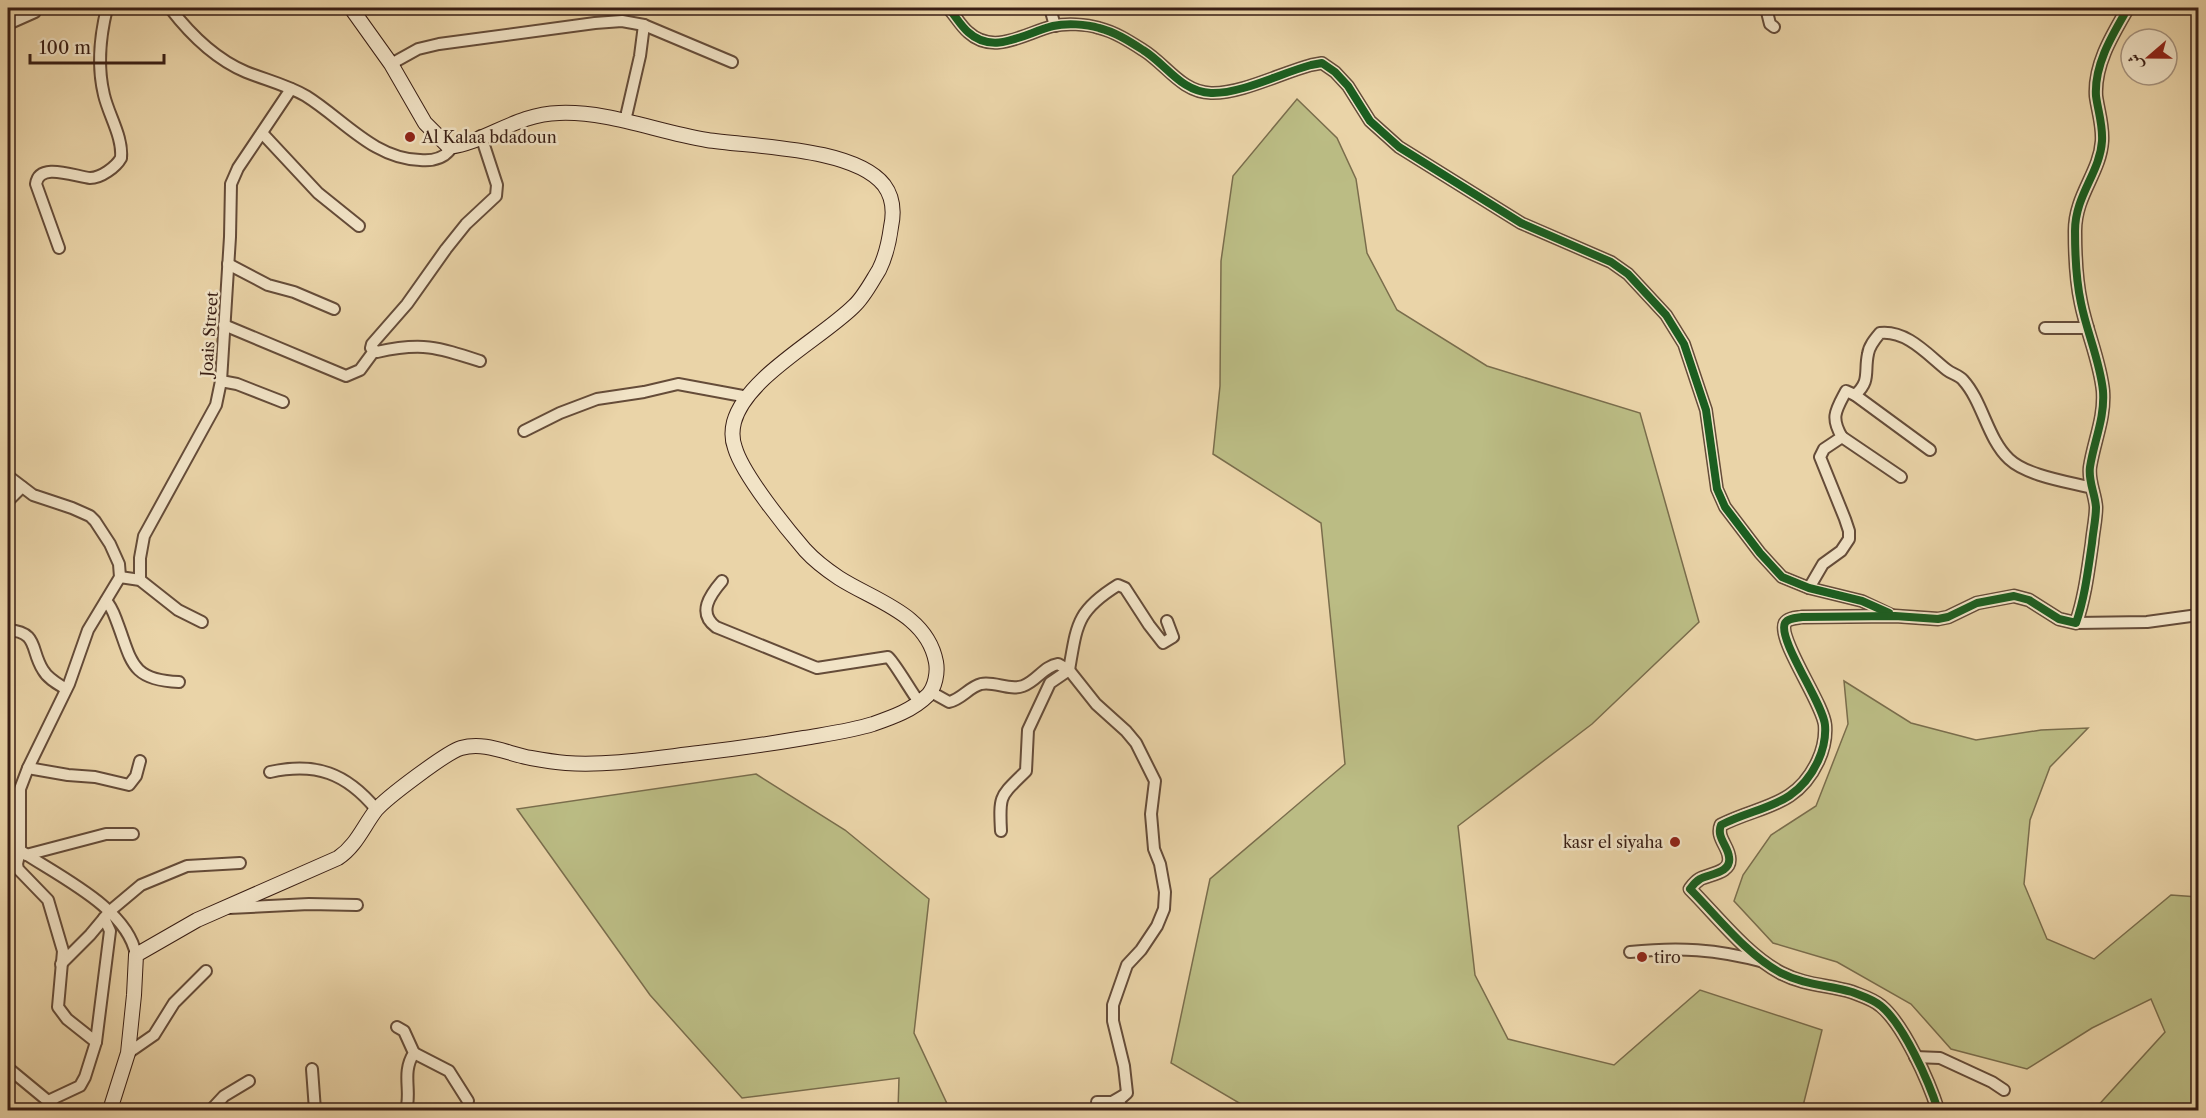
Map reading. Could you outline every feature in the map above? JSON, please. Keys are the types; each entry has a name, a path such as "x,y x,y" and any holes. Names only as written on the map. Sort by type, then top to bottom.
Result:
{"main road":[{"path":"110,1110 128,1053 136,955 197,920 338,858 347,852 376,809 445,755 472,746 528,758 568,763 671,756 755,747 846,731 903,713 931,692 937,670 933,650 923,632 897,609 849,584 814,559 790,531 742,463 735,448 733,427 748,397 776,368 825,332 857,304 879,269 888,248 893,219 888,191 878,179 867,170 831,158 789,149 707,140 593,114 548,113 528,117 449,147 426,123 391,64 351,8"}],"street":[{"path":"59,248 36,184 40,174 53,172 93,178 114,167 121,158 120,143 104,95 99,65 107,8"},
{"path":"170,8 204,45 221,58 246,72 291,89 319,105 362,138 387,153 404,159 425,161 443,157 449,151 449,147"},
{"path":"1050,8 1055,26"},
{"path":"1766,8 1770,24 1774,27"},
{"path":"2076,623 2087,582 2095,519 2095,499 2090,468 2102,419 2103,405 2098,365 2081,303 2074,230 2079,200 2100,155 2102,142 2102,126 2096,97 2099,66 2128,8"},
{"path":"952,9 968,32 990,43 1028,36 1055,26 1084,26 1106,30 1144,51 1184,85 1209,93 1239,89 1322,63 1342,78 1370,121 1399,147 1521,223 1611,262 1647,293 1666,315 1684,344 1706,410 1717,489 1725,507 1760,553 1782,577 1809,588 1846,596 1895,616"},
{"path":"8,24 35,12"},
{"path":"391,64 418,49 439,44 609,21 644,25 732,62"},
{"path":"625,121 640,56 644,25"},
{"name":"Joais Street","path":"140,580 140,558 144,536 212,414 221,381 231,184 238,168 291,89"},
{"path":"262,133 318,192 359,226"},
{"path":"374,351 371,348 372,344 407,304 446,249 466,224 496,196 497,185 481,136"},
{"path":"228,264 268,285 294,292 334,309"},
{"path":"224,325 346,376 360,370 374,351 411,345 437,348 480,361"},
{"path":"2045,328 2088,328"},
{"path":"1855,395 1868,378 1868,352 1873,342 1880,333 1888,332 1911,342 1931,355 1948,371 1962,378 1999,446 2009,459 2035,472 2092,488"},
{"path":"221,381 237,384 283,402"},
{"path":"524,431 560,413 597,399 678,384 748,397"},
{"path":"1900,477 1842,437 1835,426 1834,418 1846,391 1855,395 1930,450"},
{"path":"1809,588 1823,564 1841,550 1849,538 1847,525 1820,456 1824,449 1842,437"},
{"path":"8,476 46,501 83,512 95,521 111,544 119,564 120,577 88,630 66,689 20,789 19,808 23,853"},
{"path":"8,501 22,487"},
{"path":"120,577 140,580 178,610 202,622"},
{"path":"722,580 711,594 706,610 709,621 716,627 817,668 888,657 919,702"},
{"path":"1002,831 1000,805 1004,793 1026,771 1028,730 1050,683 1068,670 1076,629 1082,615 1103,594 1118,585 1125,588 1163,643 1173,637 1167,621"},
{"path":"1764,963 1689,889 1697,880 1723,870 1729,862 1730,858 1719,831 1721,825 1769,807 1793,794 1810,775 1822,753 1825,733 1822,714 1790,648 1785,624 1788,620 1802,617 1895,616 1938,619 1948,617 1977,603 2014,596 2029,600 2059,619 2076,623 2147,622 2199,615"},
{"path":"106,601 136,668 153,678 179,682"},
{"path":"8,630 27,635 33,642 38,661 45,673 66,689"},
{"path":"931,692 945,701 952,702 975,686 985,683 1015,688 1024,686 1051,665 1058,664 1068,670 1096,705 1126,731 1136,743 1155,781 1151,814 1154,849 1160,864 1165,891 1164,909 1147,942 1127,965 1113,1005 1113,1021 1124,1066 1127,1093"},
{"path":"28,768 95,777 129,785 136,777 140,761"},
{"path":"270,772 296,768 328,772 348,781 376,809"},
{"path":"8,799 19,808"},
{"path":"8,823 19,808"},
{"path":"96,1042 67,1019 58,1007 62,943 48,900 18,869 17,860 23,853 106,834 133,834"},
{"path":"8,842 107,914 128,932 136,955"},
{"path":"61,964 107,914 141,885 187,866 240,863"},
{"path":"223,909 309,904 357,905"},
{"path":"48,1101 80,1086 85,1077 96,1042 110,931 107,914"},
{"path":"1630,952 1689,949 1730,953 1764,963 1802,982 1845,991 1876,1002 1890,1016 1915,1057 1938,1110"},
{"path":"128,1053 154,1035 174,1003 206,971"},
{"path":"397,1027 404,1031 414,1053 449,1071 468,1101"},
{"path":"406,1110 409,1060 414,1053"},
{"path":"1915,1057 1940,1058 2004,1090"},
{"path":"8,1068 58,1110"},
{"path":"312,1069 315,1110"},
{"path":"211,1110 224,1096 249,1081"},
{"path":"1097,1102 1112,1102 1127,1093"},
{"path":"1122,1110 1119,1100 1127,1093"}],"green space":[{"path":"1297,99 1337,138 1356,179 1367,253 1397,310 1487,366 1640,413 1699,622 1592,724 1458,826 1475,975 1508,1039 1614,1065 1700,990 1822,1030 1802,1110 1251,1110 1171,1063 1210,879 1345,764 1321,523 1213,454 1220,386 1221,261 1233,176"},
{"path":"1844,681 1911,723 1976,740 2041,730 2088,728 2050,767 2030,820 2024,884 2047,939 2094,959 2171,895 2198,897 2198,1110 2094,1110 2165,1032 2151,999 2092,1028 2027,1069 1951,1049 1911,1004 1837,962 1773,943 1734,901 1743,875 1771,835 1816,806 1848,724"},
{"path":"756,774 845,830 929,899 914,1033 950,1110 898,1110 899,1078 742,1098 650,995 517,809"}],"cycle path":[{"path":"948,8 968,32 988,42 1010,41 1058,25 1082,25 1105,30 1143,50 1182,83 1211,93 1235,90 1322,63 1335,72 1348,86 1370,121 1399,147 1521,223 1611,262 1628,274 1666,315 1684,344 1706,410 1717,489 1725,507 1760,553 1782,577 1809,588 1862,601 1889,613"},
{"path":"1938,1110 1929,1085 1907,1040 1881,1006 1852,992 1807,982 1781,973 1744,946 1690,889 1700,879 1724,870 1729,862 1728,853 1720,834 1721,825 1788,797 1809,776 1820,757 1825,739 1825,725 1817,702 1788,643 1784,631 1786,621 1802,617 1895,616 1938,619 1948,617 1977,603 2014,596 2029,600 2059,619 2076,623 2086,583 2095,520 2096,507 2090,472 2103,401 2099,369 2078,285 2075,249 2076,218 2083,195 2097,164 2102,141 2096,96 2098,72 2116,28 2128,8"}],"place":[{"name":"Al Kalaa bdadoun","path":"410,137"},
{"name":"kasr el siyaha","path":"1675,842"},
{"name":"tiro","path":"1642,957"}]}
